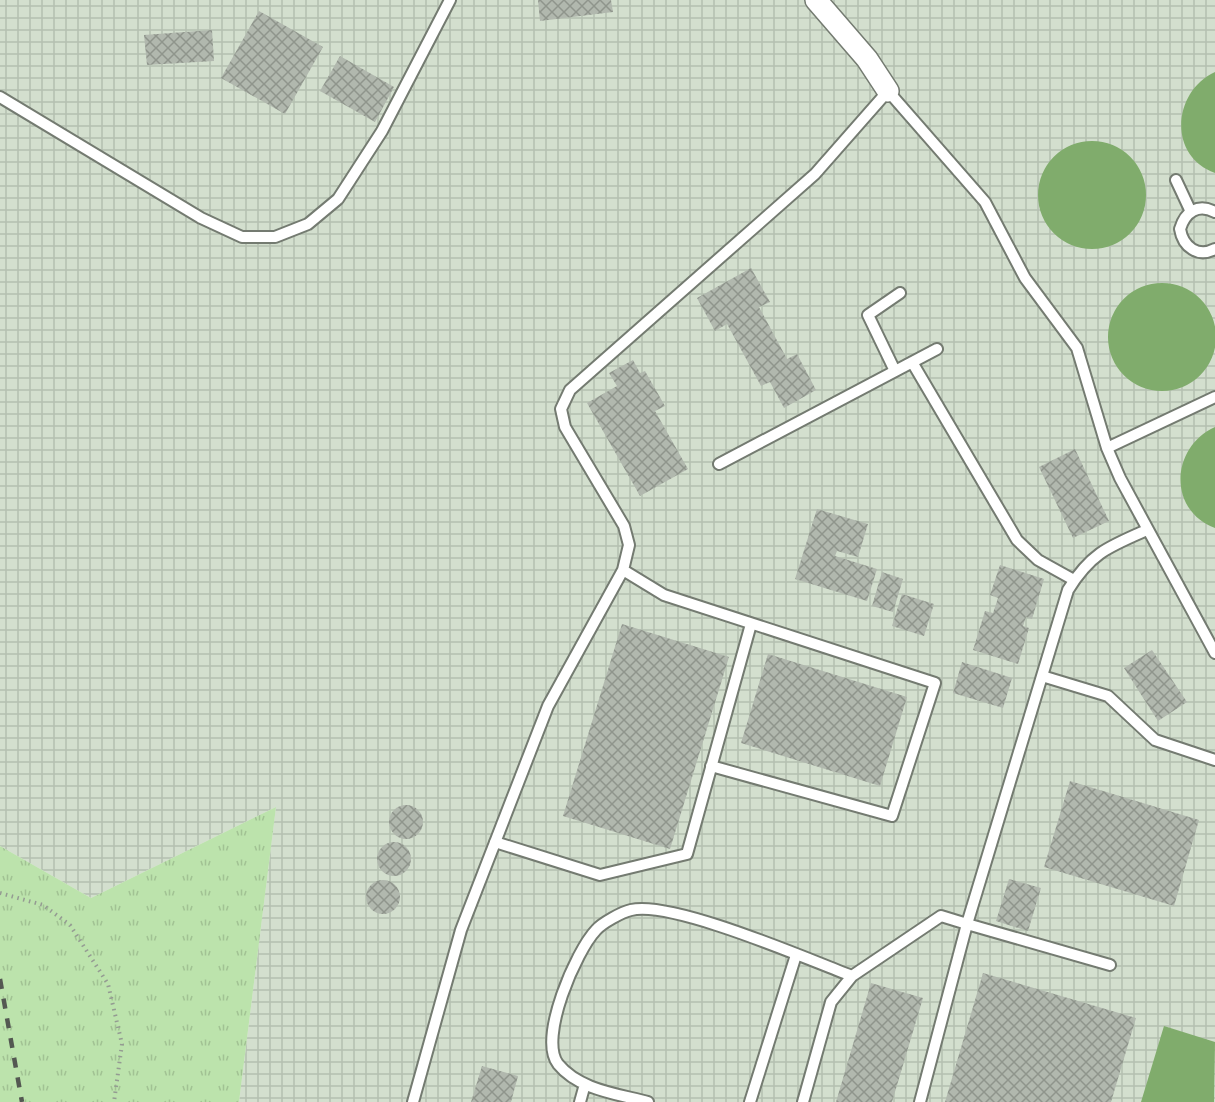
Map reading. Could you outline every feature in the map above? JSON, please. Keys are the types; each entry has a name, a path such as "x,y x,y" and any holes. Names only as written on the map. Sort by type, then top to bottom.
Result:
{"street":[{"path":"816,0 867,59 888,91"}],"lane":[{"path":"0,97 201,218 242,237 275,237 308,224 338,199 382,131 450,0"},
{"path":"413,1102 461,930 495,842 548,706 623,570 629,545 624,526 565,428 561,409 570,390 815,174 888,91 985,202 1025,278 1077,348 1107,448 1146,530 1215,653"},
{"path":"1176,180 1191,212"},
{"path":"1213,253 1193,251 1182,238 1183,221 1191,212 1204,208 1215,212"},
{"path":"895,371 868,315 900,293"},
{"path":"719,464 937,349"},
{"path":"912,362 1017,540 1038,560 1074,580"},
{"path":"1107,448 1215,397"},
{"path":"920,1102 967,924 1068,590 1085,564 1110,546 1146,530"},
{"path":"623,570 664,595 935,683 892,816 711,766"},
{"path":"495,842 600,875 687,854 751,624"},
{"path":"1042,676 1108,696 1155,740 1215,760"},
{"path":"648,1102 577,1082 556,1062 552,1030 576,958 597,929 632,910 681,913 852,976"},
{"path":"803,1102 831,1002 852,976 941,916 1110,965"},
{"path":"750,1102 796,956"},
{"path":"580,1102 585,1084"}],"path":[{"path":"0,893 43,905 70,925 108,984 122,1044 114,1102"}],"shaded area":[{"path":"0,0 1215,0 1215,1102 239,1102 276,807 91,898 0,846"},
{"path":"1215,72 1215,173 1199,165 1189,153 1183,139 1181,123 1184,108 1191,93 1201,81"},
{"path":"1092,141 1113,145 1130,157 1142,174 1146,195 1142,216 1130,233 1113,245 1092,249 1071,245 1054,233 1042,216 1038,195 1042,174 1054,157 1071,145"},
{"path":"1162,283 1183,287 1200,299 1212,316 1216,337 1212,358 1200,375 1183,387 1162,391 1141,387 1124,375 1112,358 1108,337 1112,316 1124,299 1141,287"},
{"path":"1215,427 1215,528 1199,519 1189,507 1182,493 1180,478 1183,463 1190,449 1200,436"},
{"path":"1164,1026 1215,1042 1214,1102 1141,1102"}],"green space":[{"path":"276,807 239,1102 0,1102 0,846 91,898"}],"building":[{"path":"538,0 611,0 613,12 540,21"},
{"path":"259,11 323,47 285,114 221,78"},
{"path":"212,30 214,61 147,65 144,35"},
{"path":"340,56 394,87 375,122 320,91"},
{"path":"751,268 770,302 759,307 787,359 797,354 816,390 784,408 770,382 761,386 727,324 715,331 697,298"},
{"path":"633,360 640,373 645,371 665,406 655,411 688,469 640,496 587,403 617,386 609,373"},
{"path":"1075,449 1109,521 1073,538 1039,467"},
{"path":"817,509 868,524 858,557 837,551 835,556 877,569 867,601 795,579"},
{"path":"1000,565 1044,579 1032,619 1026,617 1023,626 1029,628 1018,664 973,650 985,611 993,613 998,598 990,595"},
{"path":"882,572 903,579 893,612 872,606"},
{"path":"902,594 934,604 924,636 892,626"},
{"path":"622,624 729,657 670,849 563,816"},
{"path":"1152,650 1187,702 1158,721 1124,668"},
{"path":"768,654 907,697 880,786 741,743"},
{"path":"962,662 1012,678 1003,708 953,693"},
{"path":"1070,781 1199,820 1174,906 1044,867"},
{"path":"406,805 418,810 423,822 418,834 406,839 394,834 389,822 394,810"},
{"path":"394,842 406,847 411,859 406,871 394,876 382,871 377,859 382,847"},
{"path":"1009,879 1041,888 1028,931 996,921"},
{"path":"383,880 395,885 400,897 395,909 383,914 371,909 366,897 371,885"},
{"path":"983,973 1136,1018 1111,1102 945,1102"},
{"path":"871,983 923,998 892,1102 836,1102"},
{"path":"482,1066 518,1076 511,1102 471,1102"}],"railway":[{"path":"0,979 22,1102"}]}
